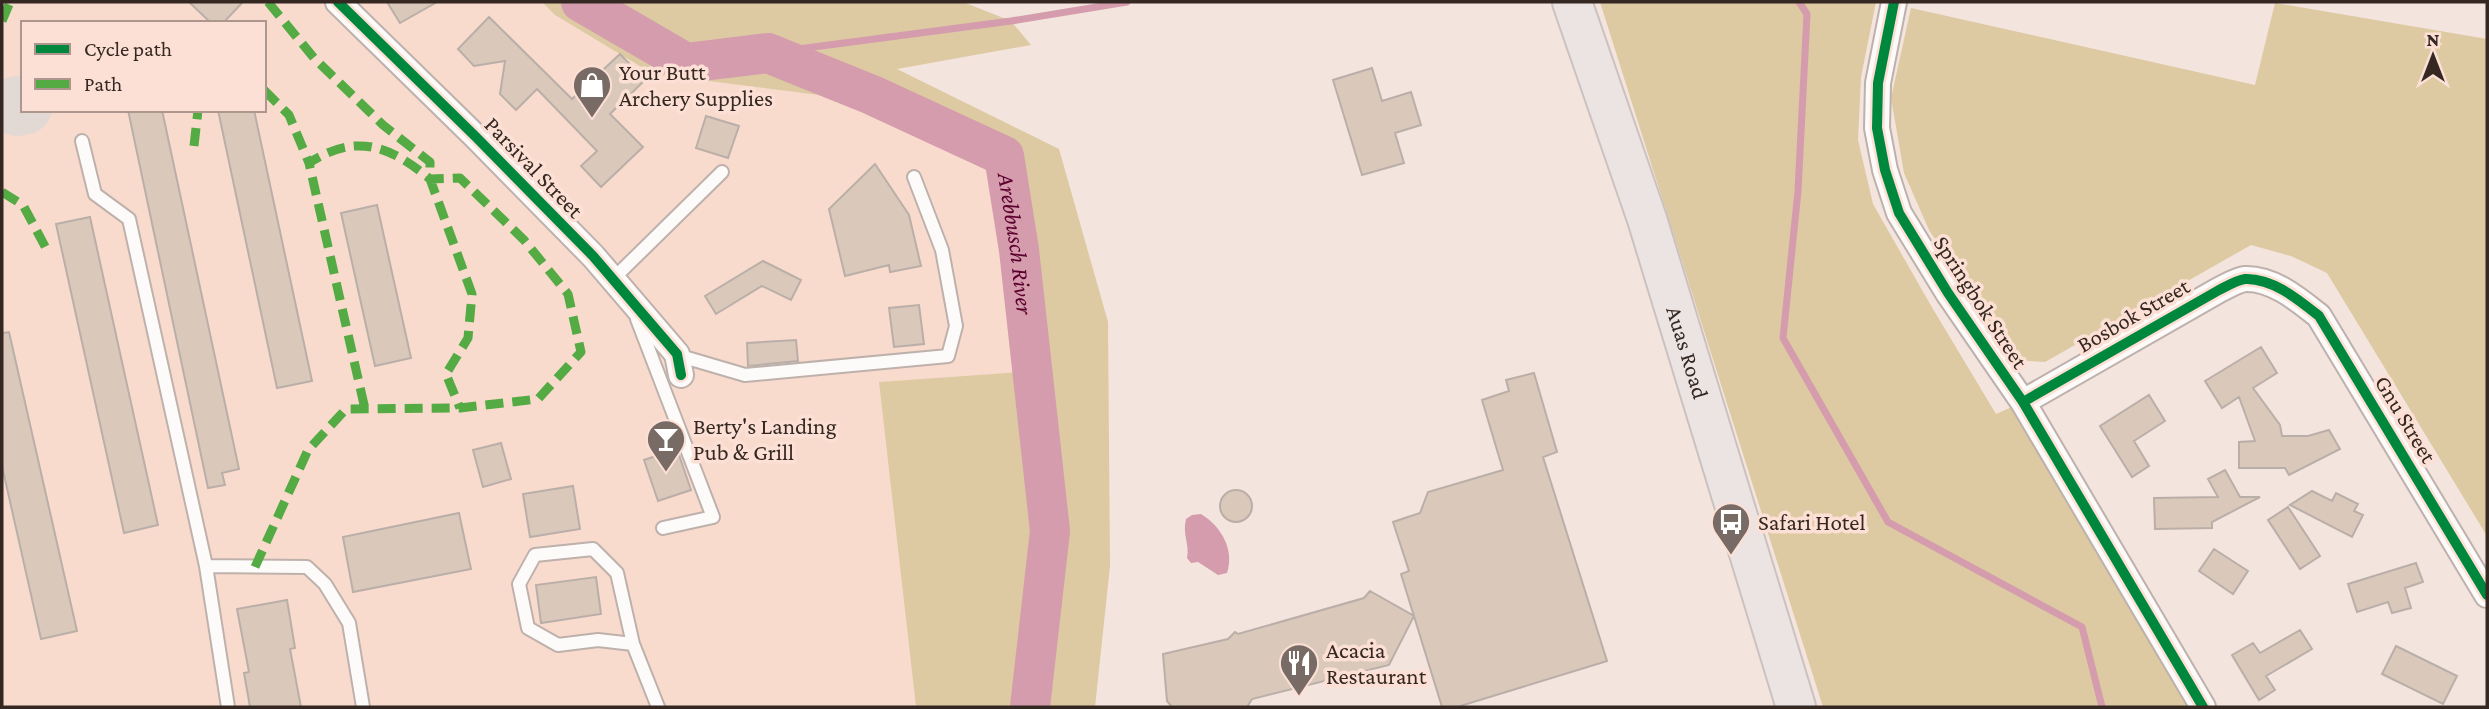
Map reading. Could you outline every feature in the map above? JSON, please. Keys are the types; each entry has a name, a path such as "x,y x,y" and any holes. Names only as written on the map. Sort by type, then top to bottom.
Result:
{"main road":[{"name":"Auas Road","path":"1572,2 1640,195 1796,707"}],"street":[{"name":"Parsival Street","path":"338,2 593,256 679,365"},
{"name":"Springbok Street","path":"1894,2 1878,83 1877,128 1885,170 1899,213 1948,293 2023,402 2203,707"},
{"name":"Bosbok Street","path":"2023,402 2219,290 2244,279 2269,284"},
{"name":"Gnu Street","path":"2269,284 2295,297 2319,316 2487,595"}],"lane":[{"path":"82,141 95,194 128,219 206,566 228,707"},
{"path":"612,280 722,173"},
{"path":"679,365 745,375 948,356 956,326 942,250 914,177"},
{"path":"630,303 713,517 663,528"},
{"path":"633,644 598,640 558,645 528,628 520,584 535,555 593,549 617,573 633,644 658,707"},
{"path":"206,566 307,567 324,584 349,623 363,707"}],"shaded area":[{"path":"2,2 542,2 555,15 653,74 850,99 919,123 1000,164 1021,373 879,382 916,707 2,707"},
{"path":"542,2 963,2 1011,21 1031,45 897,69 1059,149 1108,322 1110,566 1095,707 916,707 879,382 1021,372 1000,164 919,123 850,99 653,74 555,15"},
{"path":"1600,2 1876,2 1861,77 1858,140 1873,204 1996,414 2023,402 2202,707 1823,707"},
{"path":"2275,3 2487,39 2487,536 2327,273 2291,256 2251,245 2045,362 2013,360 1929,230 1904,173 1891,98 1911,8 2255,85"},
{"path":"1201,514 1215,525 1228,547 1227,573 1218,575 1198,562 1191,563 1187,558 1186,519"}],"building":[{"path":"189,2 243,2 225,21 209,21"},
{"path":"387,2 437,2 400,23"},
{"path":"489,17 572,99 620,54 645,80 610,114 643,147 601,187 581,166 597,151 537,89 516,110 500,94 505,61 474,66 458,49"},
{"path":"1372,68 1382,101 1411,92 1421,125 1395,133 1404,163 1362,175 1333,80"},
{"path":"128,112 162,112 239,469 222,473 225,485 208,488"},
{"path":"218,112 254,112 312,381 277,388"},
{"path":"706,116 739,126 728,158 696,148"},
{"path":"875,164 909,215 921,266 890,272 889,265 845,276 829,209"},
{"path":"377,205 411,358 375,366 341,213"},
{"path":"90,217 158,525 124,533 56,224"},
{"path":"763,261 801,280 791,300 762,286 716,314 705,296"},
{"path":"919,305 924,344 894,347 889,308"},
{"path":"9,332 77,631 41,639 2,466 2,333"},
{"path":"796,340 798,361 748,366 747,343"},
{"path":"2261,347 2277,373 2253,388 2280,425 2282,436 2308,436 2329,430 2340,449 2289,475 2285,468 2239,468 2239,442 2255,441 2239,397 2222,408 2205,381"},
{"path":"1534,373 1557,452 1543,457 1607,661 1457,707 1442,707 1401,574 1409,571 1393,522 1420,513 1428,492 1503,470 1482,400 1509,391 1506,380"},
{"path":"2149,395 2165,421 2134,441 2149,466 2132,477 2100,426"},
{"path":"501,443 511,479 483,487 473,450"},
{"path":"677,449 691,490 658,501 644,460"},
{"path":"2225,470 2240,497 2260,497 2212,522 2212,528 2155,529 2154,498 2218,497 2208,479"},
{"path":"573,486 580,529 530,537 523,494"},
{"path":"1236,490 1248,494 1252,506 1248,518 1236,522 1224,518 1220,506 1224,494"},
{"path":"2312,491 2332,501 2336,493 2358,504 2354,511 2363,515 2352,537 2290,505"},
{"path":"2288,507 2320,556 2300,569 2268,520"},
{"path":"459,513 471,569 353,592 343,537"},
{"path":"2214,549 2248,571 2233,594 2199,571"},
{"path":"2416,563 2423,582 2405,588 2411,608 2392,613 2388,602 2357,612 2348,584"},
{"path":"596,577 601,614 541,623 536,585"},
{"path":"1370,591 1414,616 1389,665 1252,699 1247,707 1172,707 1167,701 1163,654 1228,639 1235,632 1238,634 1364,598"},
{"path":"287,600 295,648 290,649 301,707 250,707 244,673 249,672 237,609"},
{"path":"2300,630 2312,649 2266,676 2275,690 2259,700 2232,655 2253,643 2260,653"},
{"path":"2396,646 2457,676 2443,704 2382,674"}],"waterway":[{"name":"Arebbusch River","path":"581,2 686,63 768,53 872,95 1004,156 1019,250 1050,531 1030,707"},
{"path":"768,53 1011,21 1127,2"},
{"path":"1799,2 1807,14 1798,191 1783,338 1888,522 2082,627 2102,707"}],"taxiway":[{"path":"17,106 21,105"}],"marked path":[{"path":"2,21 10,2"},
{"path":"268,2 314,58 383,125 430,162 430,179 472,294 468,338 446,374 460,408"},
{"path":"266,92 289,115 309,163"},
{"path":"194,146 198,112"},
{"path":"255,567 308,450 346,409 460,408 538,399 581,352 568,294 524,240 460,178 430,179 386,151 357,146 342,148 309,163 365,409"},
{"path":"2,192 23,205 48,252"}],"cycle path":[{"path":"338,2 593,256 677,354 681,375"},
{"path":"1894,2 1878,83 1877,128 1885,170 1899,213 1948,293 2023,402 2203,707"},
{"path":"2023,402 2232,283 2245,279 2266,282 2294,297 2319,316 2487,595"}],"place":[{"name":"Your Butt Archery Supplies","path":"592,119"},
{"name":"Berty's Landing Pub & Grill","path":"666,473"},
{"name":"Safari Hotel","path":"1731,556"},
{"name":"Acacia Restaurant","path":"1299,697"}]}
